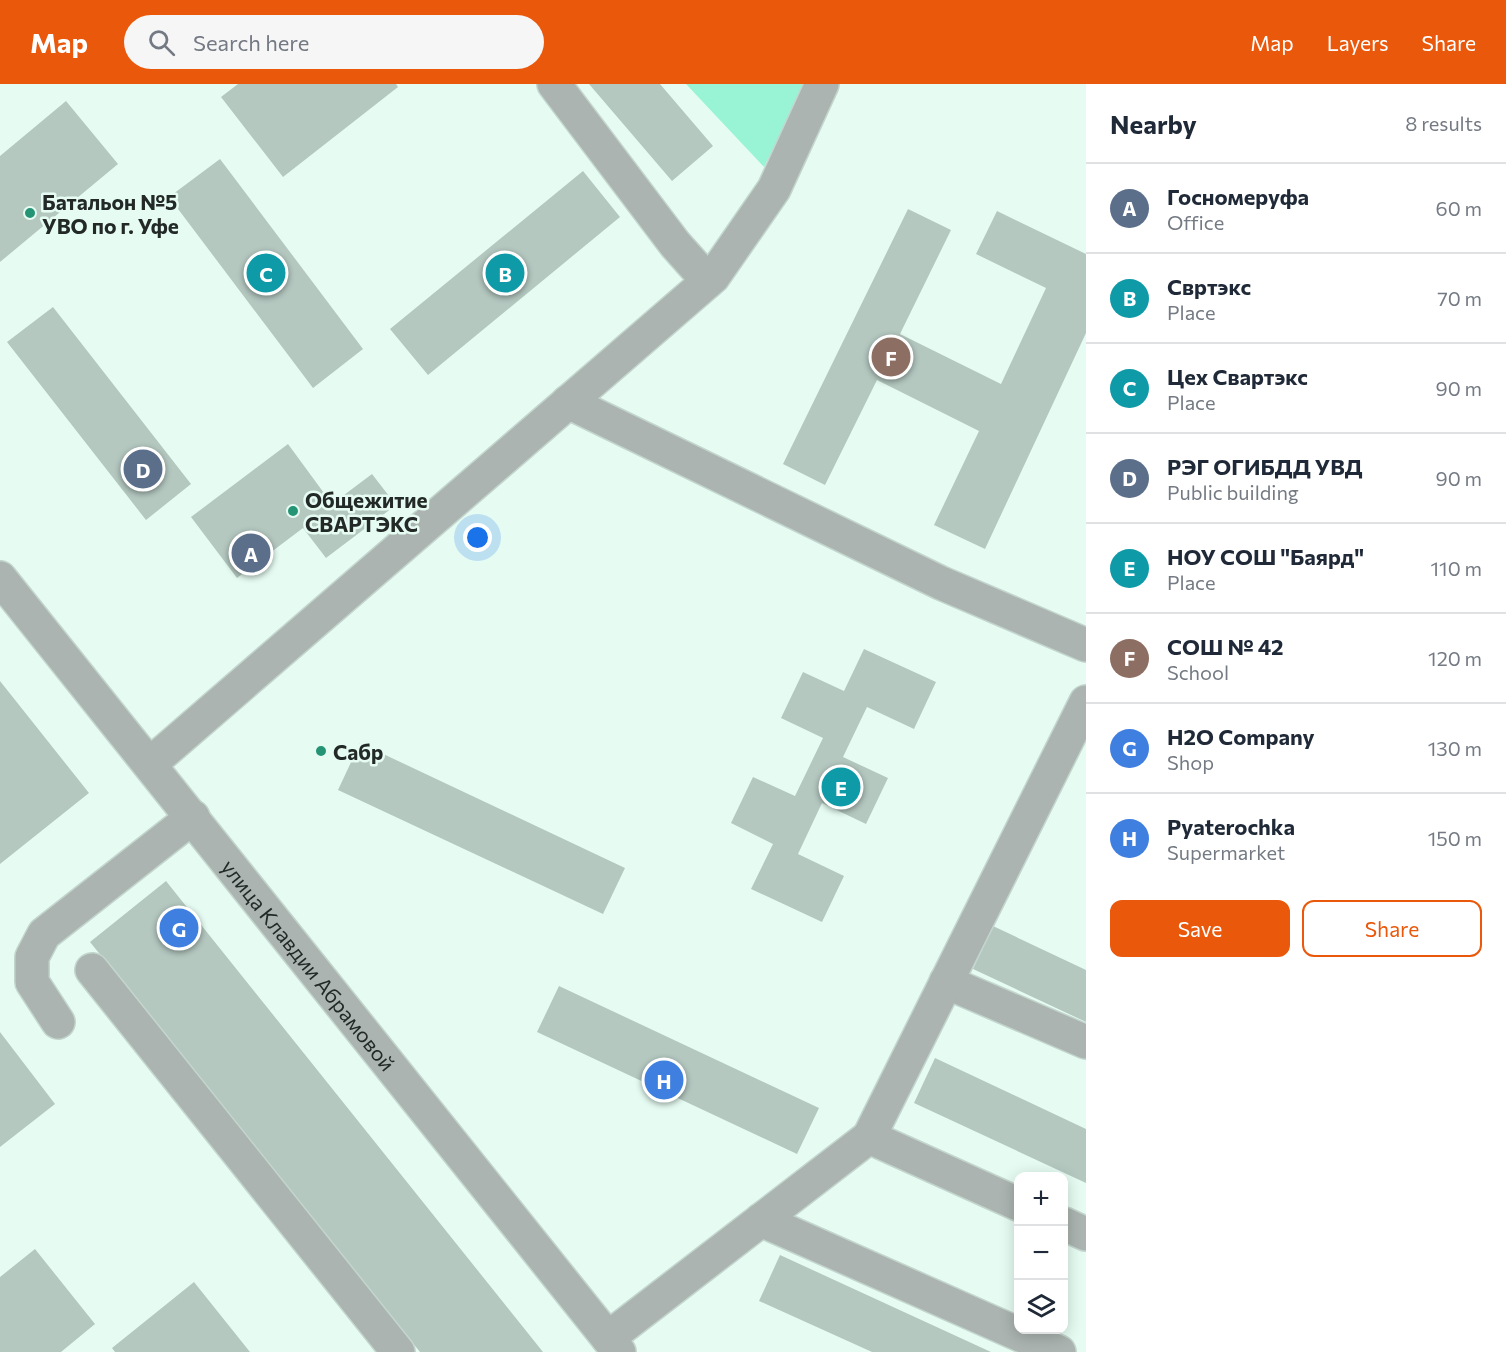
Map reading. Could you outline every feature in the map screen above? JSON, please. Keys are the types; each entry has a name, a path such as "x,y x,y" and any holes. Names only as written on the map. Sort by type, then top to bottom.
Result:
{"street":[{"path":"554,84 675,244 708,281"},
{"path":"150,764 708,281 774,189 822,84"},
{"path":"568,402 941,583 1086,645"},
{"name":"улица Клавдии Абрамовой","path":"0,578 614,1345"},
{"path":"614,1345 761,1220 869,1137 1086,702"},
{"path":"58,1022 32,982 32,957 44,934 193,817"},
{"path":"92,970 398,1352"},
{"path":"946,982 1086,1042"},
{"path":"869,1137 1014,1202"},
{"path":"761,1220 1059,1352"},
{"path":"1068,1226 1086,1234"}],"green space":[{"path":"686,84 805,84 764,167"}],"building":[{"path":"238,84 396,84 398,87 283,177 221,97"},
{"path":"589,84 660,84 713,146 672,181"},
{"name":"Батальон №5 УВО по г. Уфе","path":"66,101 118,164 0,262 0,156"},
{"path":"220,159 363,349 313,388 169,197"},
{"path":"583,171 620,217 428,375 390,329"},
{"path":"908,209 951,230 900,334 1001,384 1046,288 976,254 997,211 1086,254 1086,333 985,549 934,525 979,431 877,380 825,485 783,464"},
{"path":"53,307 191,484 146,520 7,342"},
{"name":"Общежитие СВАРТЭКС","path":"288,444 332,504 372,474 396,505 326,558 303,528 237,578 191,517"},
{"path":"864,649 936,682 914,729 867,707 843,757 888,778 866,824 822,803 798,854 844,876 822,922 751,889 773,844 731,823 753,777 795,796 823,738 781,718 803,672 844,691"},
{"path":"0,681 89,793 0,864"},
{"path":"360,743 625,868 603,914 338,790"},
{"path":"166,881 543,1352 420,1352 90,942"},
{"path":"993,926 1086,970 1086,1022 973,969"},
{"path":"559,986 819,1108 797,1154 537,1032"},
{"path":"0,1032 55,1104 0,1147"},
{"path":"935,1058 1086,1129 1086,1183 1068,1175 1068,1172 1062,1172 914,1103"},
{"path":"35,1249 95,1324 61,1352 0,1352 0,1277"},
{"path":"780,1255 991,1352 872,1352 759,1301"},
{"path":"194,1282 250,1352 115,1352 112,1348"}],"place":[{"name":"Батальон №5 УВО по г. Уфе","path":"30,213"},
{"name":"Цех Свартэкс","path":"266,273"},
{"name":"Свртэкс","path":"505,273"},
{"name":"СОШ № 42","path":"891,357"},
{"name":"РЭГ ОГИБДД УВД","path":"143,469"},
{"name":"Общежитие СВАРТЭКС","path":"293,511"},
{"name":"Госномеруфа","path":"251,553"},
{"name":"Сабр","path":"321,751"},
{"name":"НОУ СОШ \"Баярд\"","path":"841,787"},
{"name":"H2O Company","path":"179,928"},
{"name":"Pyaterochka","path":"664,1080"}]}
